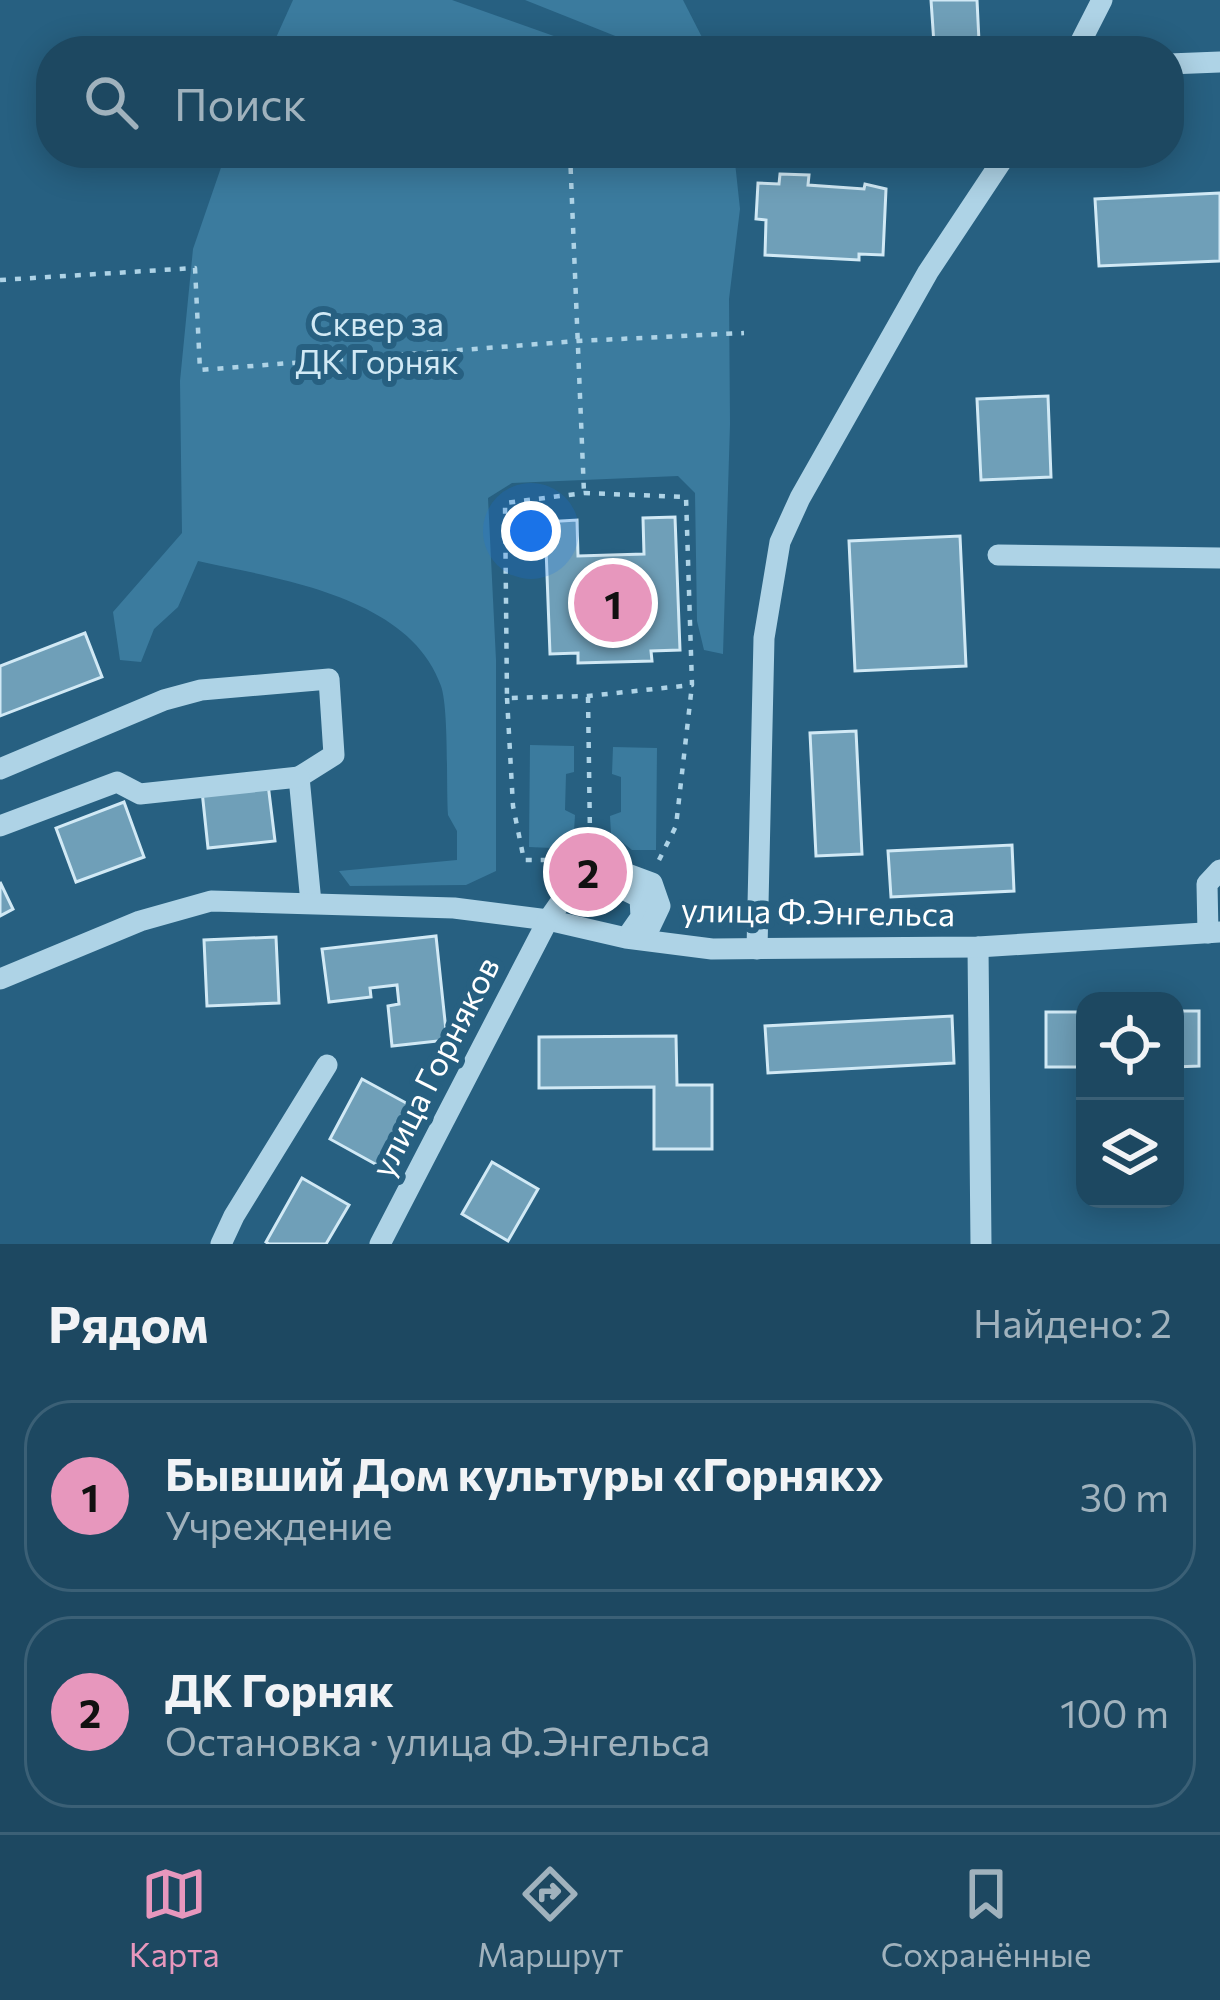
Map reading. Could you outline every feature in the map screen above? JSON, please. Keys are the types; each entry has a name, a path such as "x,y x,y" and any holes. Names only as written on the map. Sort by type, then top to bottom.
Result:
{"street":[{"path":"1084,36 1102,0"},
{"path":"1184,63 1220,62"},
{"path":"757,949 764,638 780,542 800,498 928,272 997,168"},
{"path":"998,555 1220,558"},
{"path":"0,769 164,700 201,690 329,679 334,755 299,777 140,794 117,782 0,826"},
{"path":"299,777 311,903"},
{"path":"548,920 590,860 652,883 660,906 650,927 626,938"},
{"path":"1214,933 1207,884 1220,870"},
{"path":"548,920 584,882 620,886 640,898 641,917 626,938"},
{"name":"улица Ф.Энгельса","path":"0,979 140,921 211,901 454,908 712,949 978,947 1214,933"},
{"name":"улица Горняков","path":"380,1244 548,920"},
{"path":"978,947 981,1244"},
{"path":"221,1244 328,1065"}],"path":[{"path":"571,168 584,493"},
{"path":"0,280 195,268 200,370 744,333"},
{"path":"588,696 590,860 524,860 513,806 507,698 505,503 584,493 686,497 692,685 676,826 657,863"},
{"path":"507,698 588,696 692,685"}],"green space":[{"path":"293,0 452,0 554,36 277,36"},
{"path":"525,0 683,0 701,36 615,36"},
{"name":"Сквер за ДК Горняк","path":"221,168 736,168 740,209 729,299 723,654 704,650 697,621 695,493 678,476 512,483 488,498 496,660 496,871 466,885 350,886 339,871 457,860 457,831 448,815 441,686 425,656 401,631 372,612 302,585 198,561 178,607 154,629 141,662 120,660 113,612 182,533 180,381 193,249"},
{"path":"530,745 574,746 574,772 566,774 565,810 575,815 574,831 552,848 529,847"},
{"path":"613,747 657,748 656,850 632,850 611,833 610,816 621,812 621,777 612,774"}],"building":[{"path":"931,0 977,0 979,36 933,36"},
{"path":"780,174 809,175 808,185 864,189 865,184 886,189 883,255 859,254 859,260 765,255 766,220 756,219 758,183 779,184"},
{"path":"1220,193 1220,261 1099,266 1095,199"},
{"path":"1048,396 1051,477 981,480 977,399"},
{"path":"675,517 680,650 651,651 652,661 578,663 578,653 550,654 545,522 577,520 578,556 644,554 643,518"},
{"path":"960,536 966,666 855,671 849,541"},
{"path":"85,633 102,677 0,716 0,666"},
{"path":"856,731 862,854 816,856 810,733"},
{"path":"268,784 275,841 208,848 202,791"},
{"path":"124,802 144,857 76,882 56,828"},
{"path":"1012,845 1014,891 891,897 888,851"},
{"path":"0,882 13,909 0,916"},
{"path":"436,936 447,1040 392,1046 388,1006 399,1004 397,985 370,988 371,997 329,1002 322,949"},
{"path":"276,937 279,1003 207,1006 204,940"},
{"path":"1184,1011 1199,1011 1199,1066 1184,1067"},
{"path":"1046,1012 1076,1012 1076,1067 1046,1067"},
{"path":"952,1016 954,1063 768,1073 765,1026"},
{"path":"676,1036 677,1085 712,1085 712,1149 654,1149 654,1087 539,1088 539,1037"},
{"path":"362,1079 408,1104 377,1165 330,1139"},
{"path":"492,1162 538,1189 508,1241 462,1214"},
{"path":"302,1178 349,1205 326,1244 269,1244 266,1242"}],"place":[{"name":"Бывший Дом культуры «Горняк»","path":"613,603"},
{"name":"ДК Горняк","path":"588,872"}]}
